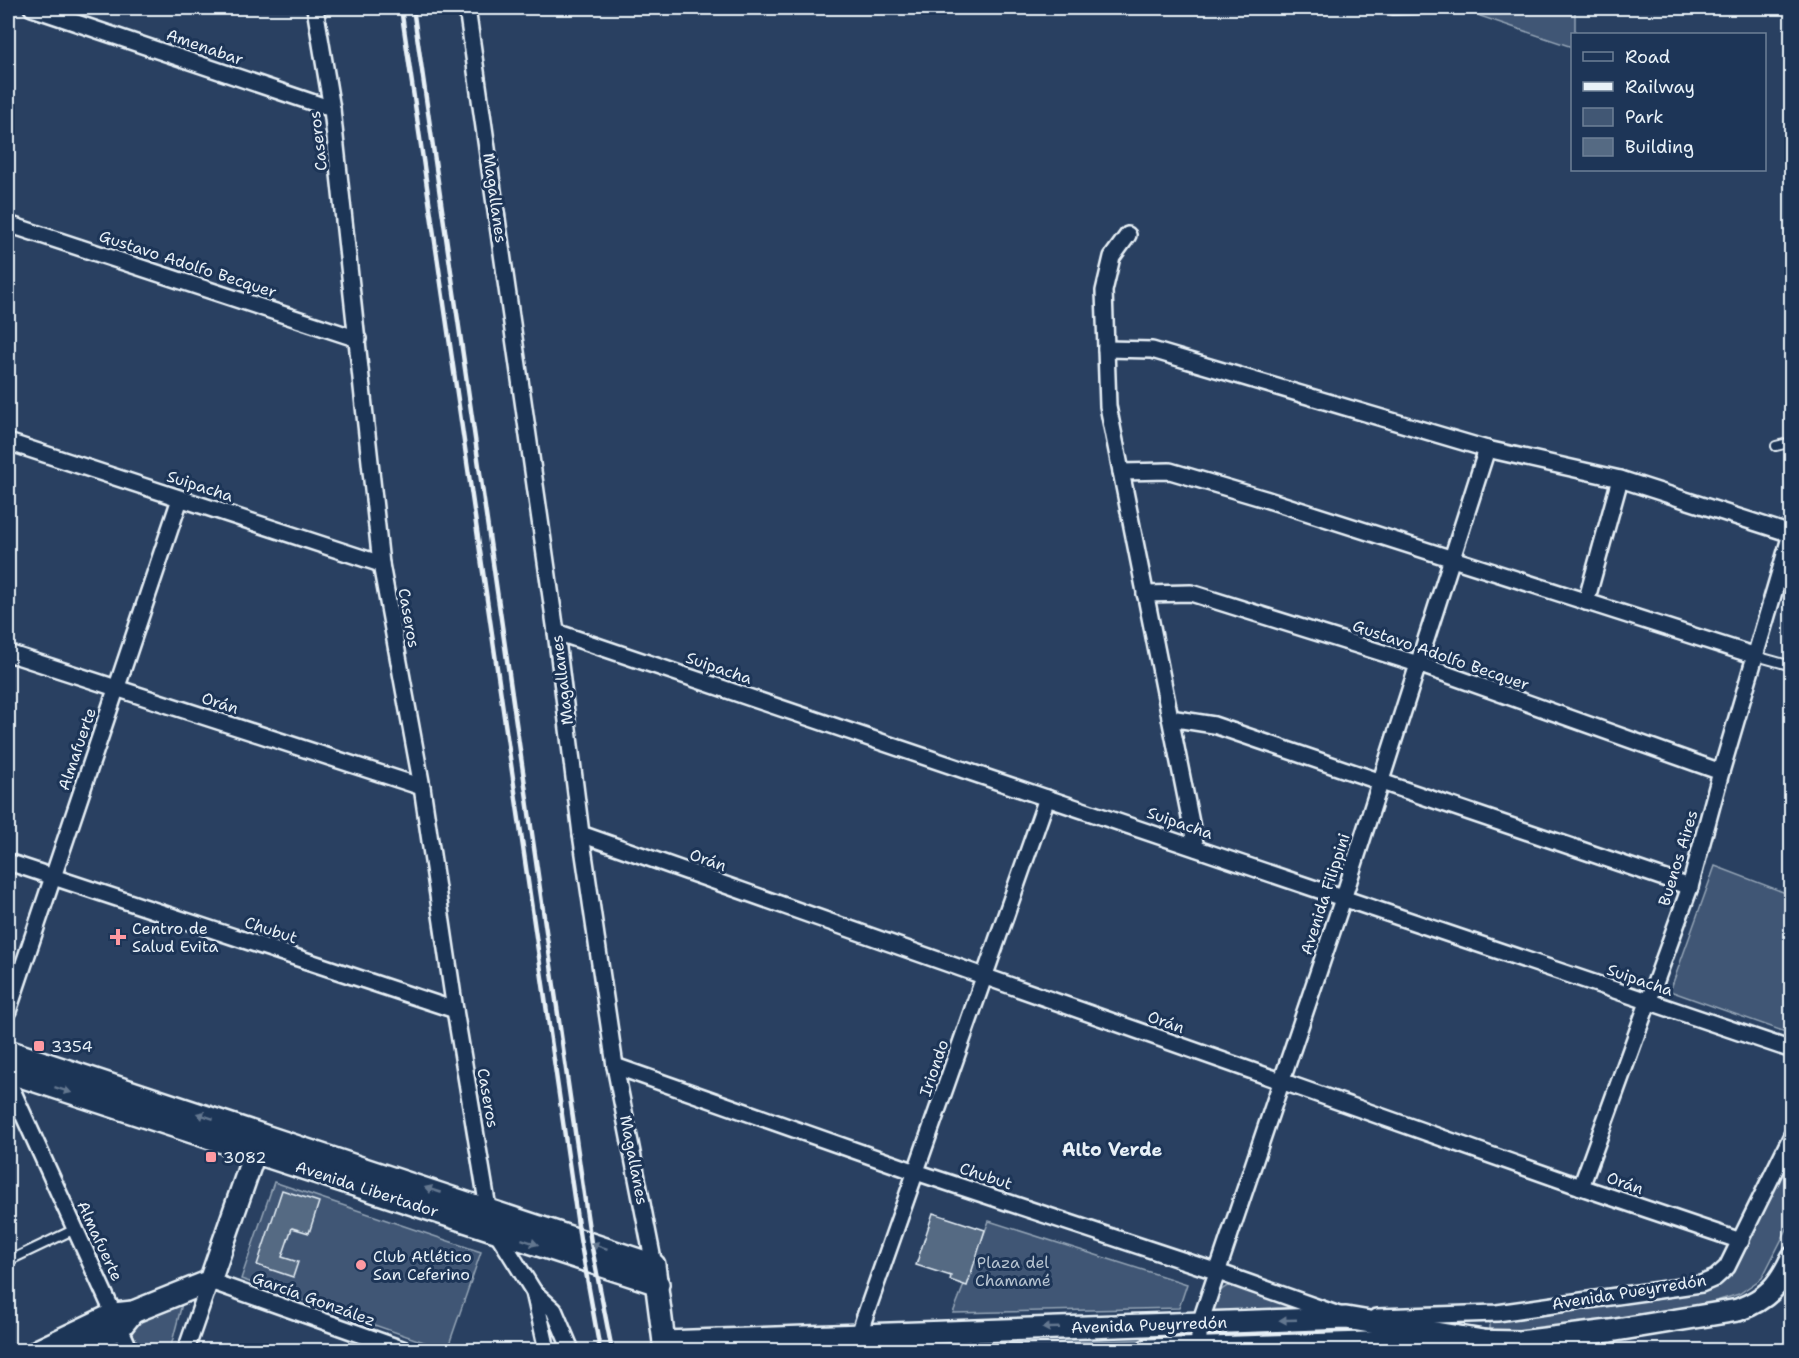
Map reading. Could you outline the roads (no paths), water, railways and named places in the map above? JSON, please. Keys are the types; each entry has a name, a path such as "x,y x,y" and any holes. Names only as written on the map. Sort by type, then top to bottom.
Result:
{"street":[{"name":"Amenabar","path":"32,8 332,109"},
{"name":"Caseros","path":"315,8 332,109 381,564 422,787 455,1010 488,1208 496,1231 534,1292"},
{"name":"Magallanes","path":"467,8 615,1066 656,1274 664,1346"},
{"name":"Gustavo Adolfo Becquer","path":"8,224 358,339"},
{"path":"1128,235 1112,257 1104,291 1108,406 1196,848"},
{"path":"1106,349 1152,350 1487,449 1620,479 1791,534"},
{"name":"Suipacha","path":"8,442 381,564"},
{"name":"Avenida Filippini","path":"1198,1349 1200,1323 1343,899 1487,449"},
{"path":"1121,472 1170,471 1265,499 1756,656"},
{"path":"1586,602 1620,479"},
{"name":"Almafuerte","path":"8,1011 180,499"},
{"name":"Buenos Aires","path":"1581,1187 1690,887 1721,772 1791,534"},
{"name":"Gustavo Adolfo Becquer","path":"1145,594 1191,593 1418,664 1721,772"},
{"name":"Suipacha","path":"556,632 1791,1050"},
{"name":"Orán","path":"8,652 422,787"},
{"path":"1170,718 1214,725 1690,887"},
{"name":"Iriondo","path":"860,1343 916,1172 1047,798"},
{"name":"Orán","path":"581,834 1581,1187 1741,1241"},
{"name":"Chubut","path":"8,862 455,1010"},
{"name":"Avenida Libertador","path":"8,1052 496,1231 656,1274"},
{"name":"Chubut","path":"615,1066 916,1172 1218,1272 1347,1318"},
{"name":"Avenida Libertador","path":"8,1072 488,1208 656,1274"},
{"name":"Almafuerte","path":"8,1081 75,1229 122,1318 130,1350"},
{"path":"1741,1241 1791,1135"},
{"path":"186,1350 258,1143"},
{"name":"Avenida Pueyrredón","path":"664,1346 860,1343 1200,1323 1497,1313 1701,1284 1715,1278 1727,1267 1741,1241"},
{"path":"1784,1288 1791,1258"},
{"path":"39,1350 210,1281"},
{"name":"García González","path":"210,1281 405,1350"},
{"name":"Avenida Pueyrredón","path":"1148,1350 1520,1342 1610,1331 1738,1310 1755,1304 1784,1288"},
{"path":"534,1292 545,1341 544,1350"},
{"path":"534,1292 554,1310 571,1350"},
{"path":"73,1350 122,1318"},
{"name":"Avenida Pueyrredón","path":"1347,1318 1483,1341"}],"lane":[{"path":"1385,8 1393,10 1463,8"},
{"path":"1776,446 1791,442"},
{"path":"1756,656 1791,666"},
{"path":"8,1261 75,1229"}],"railway":[{"path":"401,8 580,1239 600,1350"},
{"path":"413,8 591,1243 612,1350"}],"place":[{"name":"Centro de Salud Evita","path":"118,937"},
{"name":"3354","path":"39,1046"},
{"name":"3082","path":"211,1157"},
{"name":"Club Atlético San Ceferino","path":"361,1265"}],"district":[{"name":"Alto Verde","path":"1112,1150"}],"park label":[{"name":"Plaza del Chamamé","path":"1013,1271"}]}
